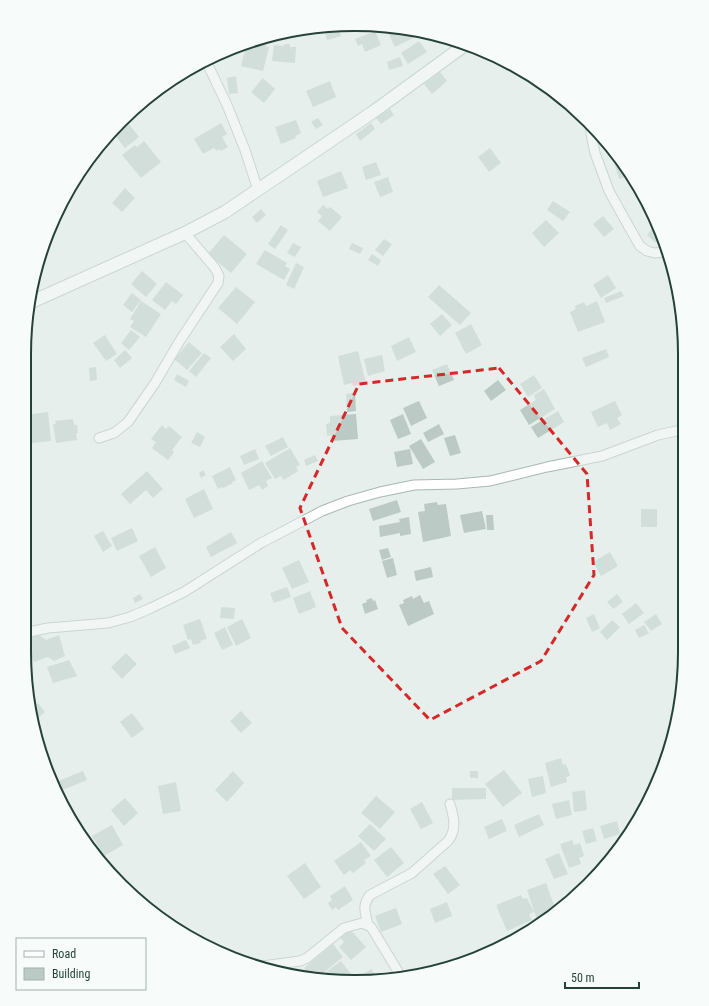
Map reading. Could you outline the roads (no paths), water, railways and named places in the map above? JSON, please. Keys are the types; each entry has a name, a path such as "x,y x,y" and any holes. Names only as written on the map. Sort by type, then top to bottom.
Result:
{"main road":[{"path":"36,300 185,233 225,212 373,112 459,48"}],"street":[{"path":"209,65 235,124 258,190"},
{"path":"591,134 595,154 610,191 640,246 647,251 655,253 661,252"},
{"path":"99,438 114,433 128,422 155,383 179,342 218,283 219,276 215,268 185,233"},
{"path":"31,632 48,628 108,623 151,608 184,592 261,543 322,510 348,501 380,492 414,485 457,484 490,481 547,467 602,456 658,435 678,431"},
{"path":"368,925 364,906 370,895 412,873 452,836 454,831 453,815 450,804"},
{"path":"273,965 300,961 307,958 344,928 362,923 371,927 398,972"}]}
